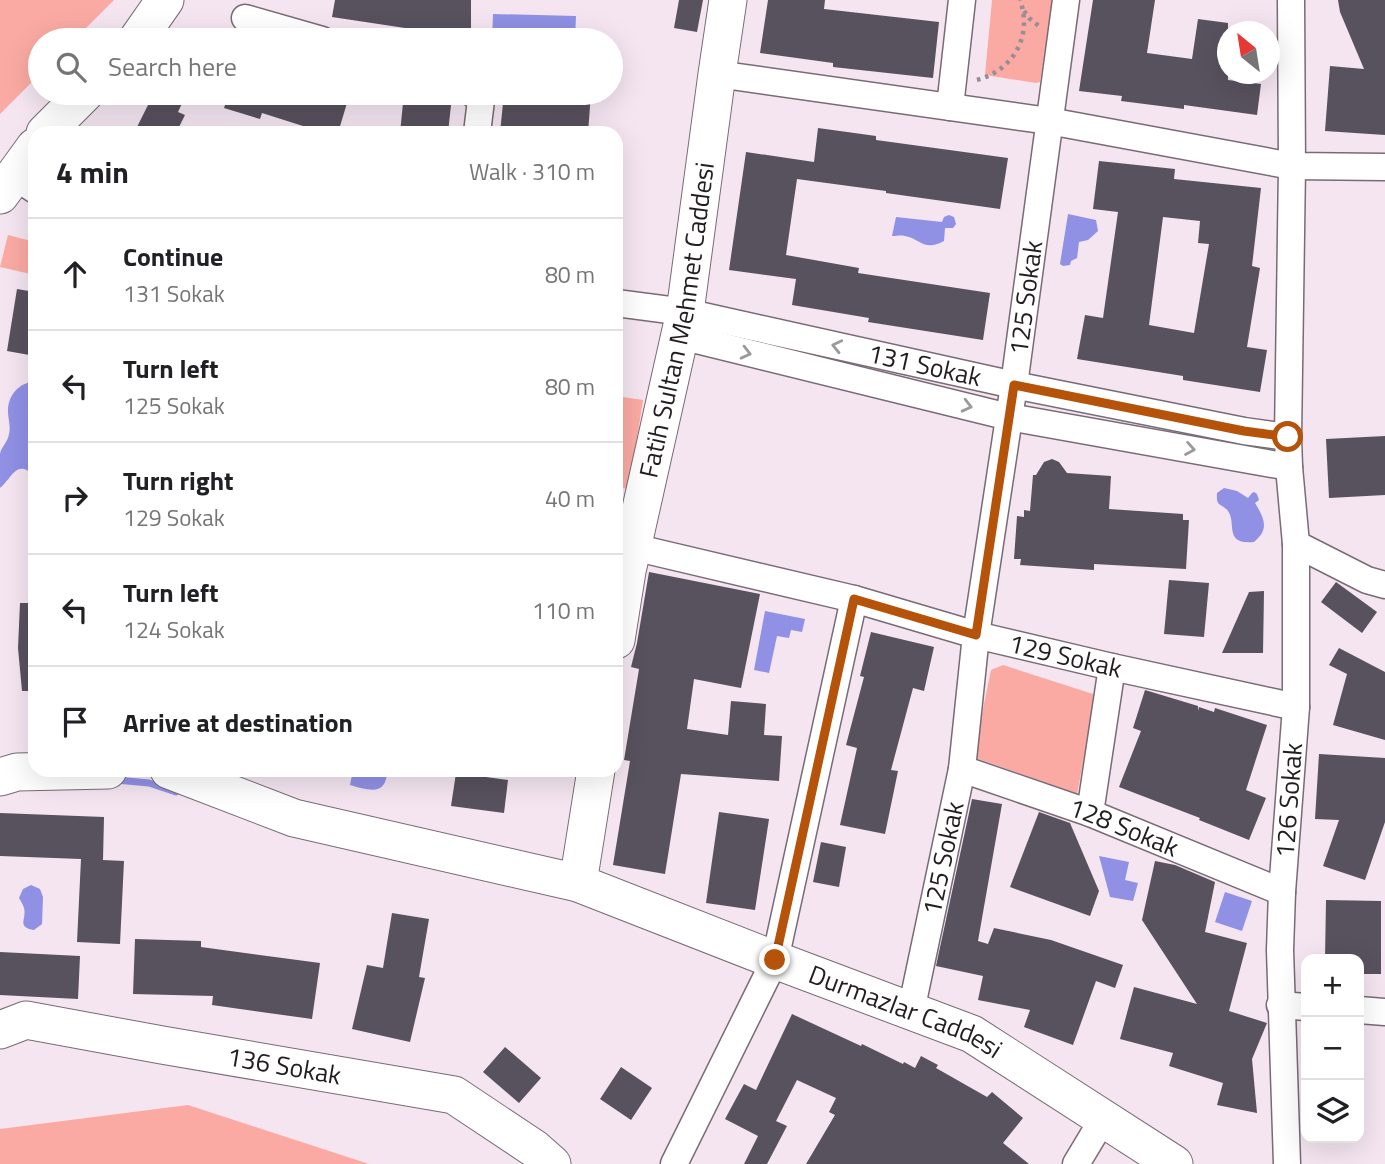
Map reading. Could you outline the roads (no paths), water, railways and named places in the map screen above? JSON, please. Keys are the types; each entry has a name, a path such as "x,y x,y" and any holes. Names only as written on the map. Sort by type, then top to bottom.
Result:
{"street":[{"path":"145,28 165,0"},
{"name":"Fatih Sultan Mehmet Caddesi","path":"625,563 682,324 728,0"},
{"path":"950,107 962,0"},
{"name":"125 Sokak","path":"911,1011 962,769 976,635 1014,385 1066,0"},
{"name":"126 Sokak","path":"1287,1164 1293,1006 1280,950 1296,707 1296,544 1288,437 1292,166 1291,0"},
{"path":"245,18 280,28"},
{"path":"717,74 1049,121 1292,166 1385,167"},
{"path":"52,126 73,105"},
{"path":"478,126 480,105"},
{"path":"16,187 28,162"},
{"path":"623,305 1009,417 1289,467"},
{"name":"131 Sokak","path":"682,324 1014,385 1244,431 1288,437"},
{"path":"1296,544 1367,580 1385,585"},
{"name":"129 Sokak","path":"625,563 854,599 976,635 1296,707"},
{"path":"674,1164 775,960 854,599"},
{"path":"1090,813 1112,667"},
{"name":"128 Sokak","path":"962,769 1090,813 1282,892"},
{"path":"0,776 28,772"},
{"name":"Durmazlar Caddesi","path":"187,777 294,818 578,883 972,1034 1174,1164"},
{"path":"578,883 595,777"},
{"path":"1364,1010 1385,1012"},
{"name":"136 Sokak","path":"0,1030 26,1020 454,1095 535,1149 552,1164"},
{"path":"1076,1164 1103,1119"}],"waterway":[{"path":"116,780 149,783 176,792"}]}
